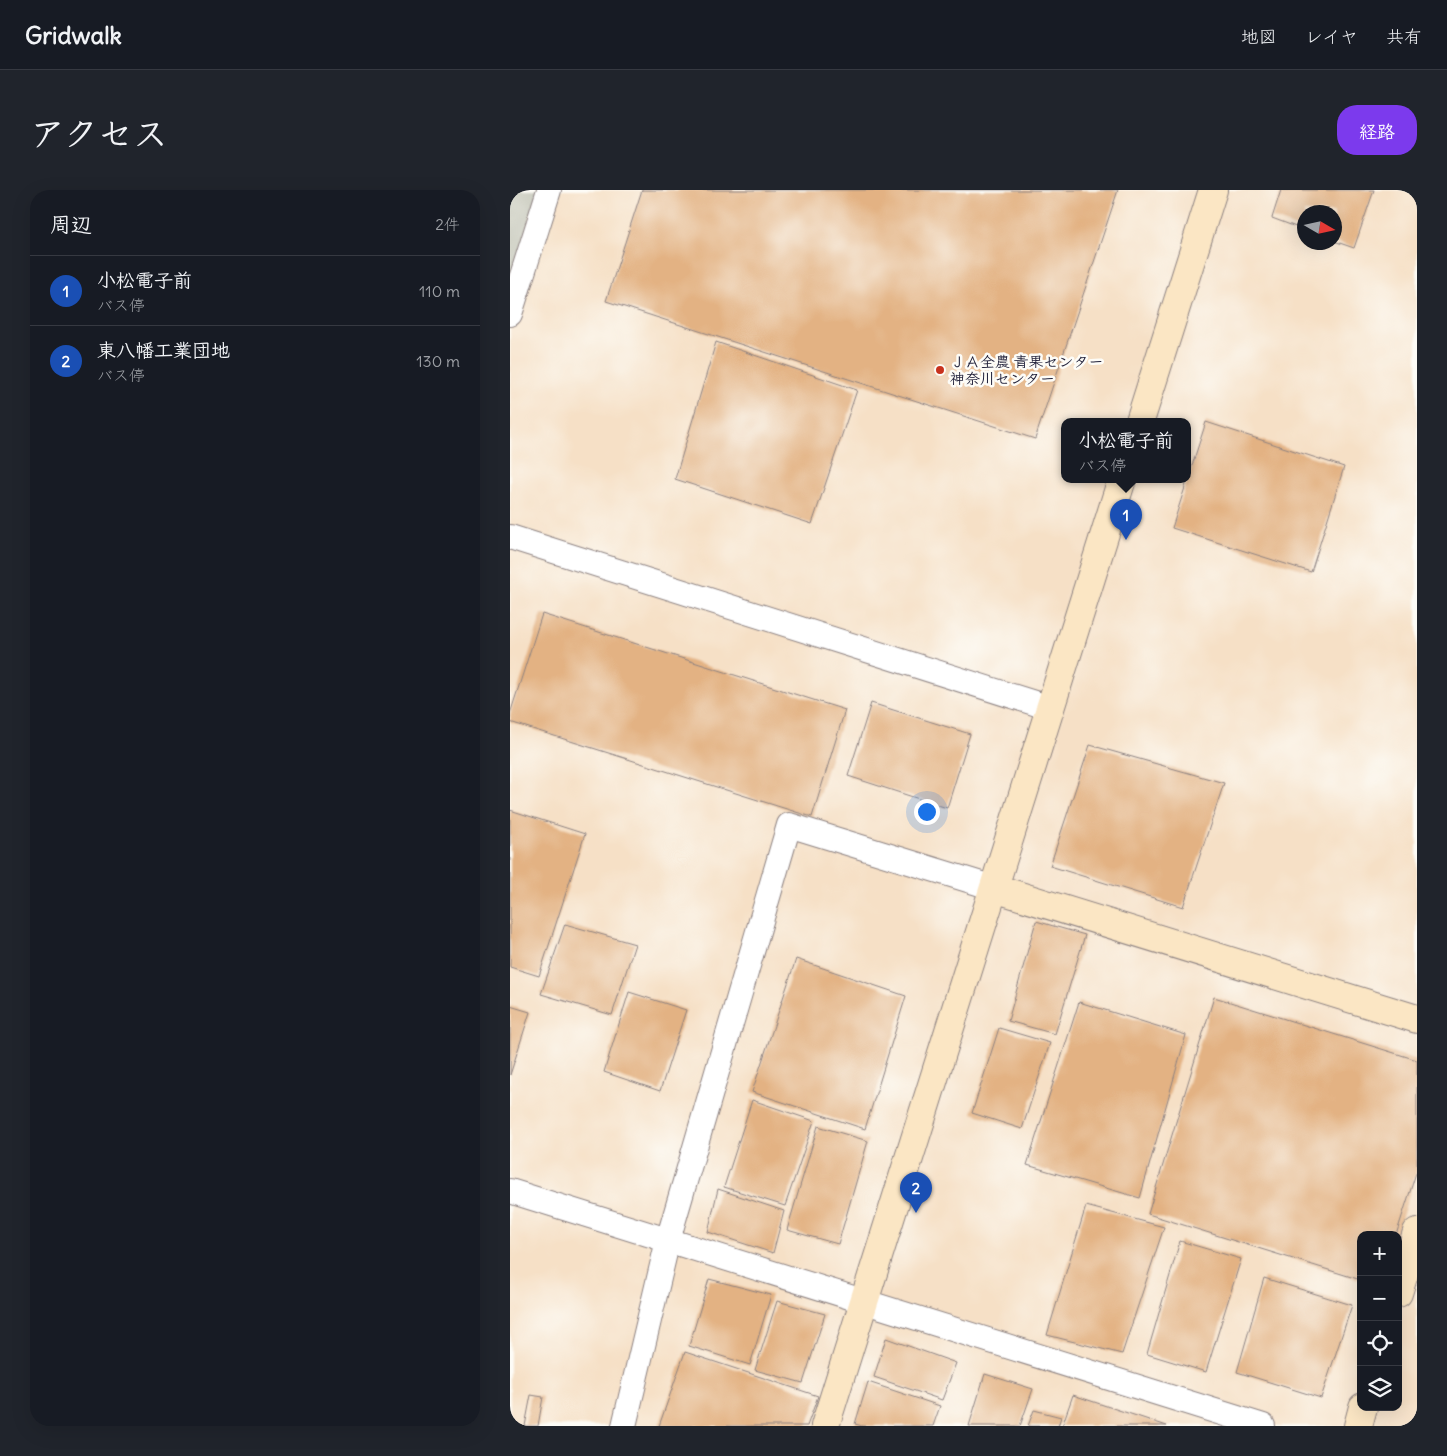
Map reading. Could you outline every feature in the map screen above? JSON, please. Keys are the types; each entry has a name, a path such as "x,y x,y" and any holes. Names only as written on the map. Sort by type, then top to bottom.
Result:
{"street":[{"path":"510,314 549,190"},
{"path":"1141,418 1213,190"},
{"path":"825,1426 1121,483"},
{"path":"510,536 1050,708"},
{"path":"624,1426 668,1240 789,825 1417,1019"},
{"path":"510,1191 1263,1426"},
{"path":"1402,1280 1417,1232"},
{"path":"1358,1426 1362,1411"}],"shaded area":[{"path":"510,190 539,190 510,283"}],"building":[{"name":"ＪＡ全農 青果センター 神奈川センター","path":"642,190 1118,190 1035,439 606,301"},
{"path":"1281,190 1374,190 1354,248 1342,244 1342,205 1297,205 1297,227 1272,218"},
{"path":"716,342 857,390 812,524 675,479"},
{"path":"1206,422 1344,467 1311,572 1172,528 1186,483 1191,483 1191,469"},
{"path":"542,614 845,710 812,817 510,722 510,714"},
{"path":"871,703 970,734 947,808 848,776"},
{"path":"1090,745 1224,783 1183,907 1050,866"},
{"path":"510,810 585,834 539,976 510,967"},
{"path":"1036,921 1085,935 1055,1034 1008,1021"},
{"path":"565,924 635,944 612,1015 541,994"},
{"path":"796,959 906,996 865,1129 752,1092"},
{"path":"629,992 686,1010 660,1091 604,1072"},
{"path":"1214,997 1417,1060 1417,1170 1397,1231 1357,1231 1357,1279 1148,1214"},
{"path":"1079,1002 1186,1035 1140,1198 1027,1165"},
{"path":"510,1006 530,1012 510,1075"},
{"path":"999,1028 1050,1043 1022,1129 972,1113"},
{"path":"752,1100 814,1121 785,1206 724,1187"},
{"path":"818,1126 868,1141 838,1244 787,1230"},
{"path":"718,1189 784,1211 773,1253 708,1232"},
{"path":"1086,1206 1164,1227 1122,1354 1047,1335"},
{"path":"1180,1241 1241,1259 1206,1372 1147,1354"},
{"path":"1264,1278 1352,1305 1321,1398 1237,1372"},
{"path":"709,1279 771,1295 750,1365 689,1346"},
{"path":"777,1301 825,1314 803,1383 755,1370"},
{"path":"886,1338 956,1363 942,1400 874,1377"},
{"path":"685,1352 818,1396 807,1426 659,1426"},
{"path":"985,1374 1033,1389 1020,1426 969,1426"},
{"path":"868,1382 940,1406 933,1426 862,1426 855,1424"},
{"path":"531,1395 543,1397 538,1426 525,1426"},
{"path":"1073,1395 1167,1426 1062,1426"},
{"path":"1034,1410 1061,1417 1058,1426 1028,1426"}],"place":[{"name":"ＪＡ全農 青果センター 神奈川センター","path":"940,370"},
{"name":"小松電子前","path":"1126,540"},
{"name":"東八幡工業団地","path":"916,1213"}]}
